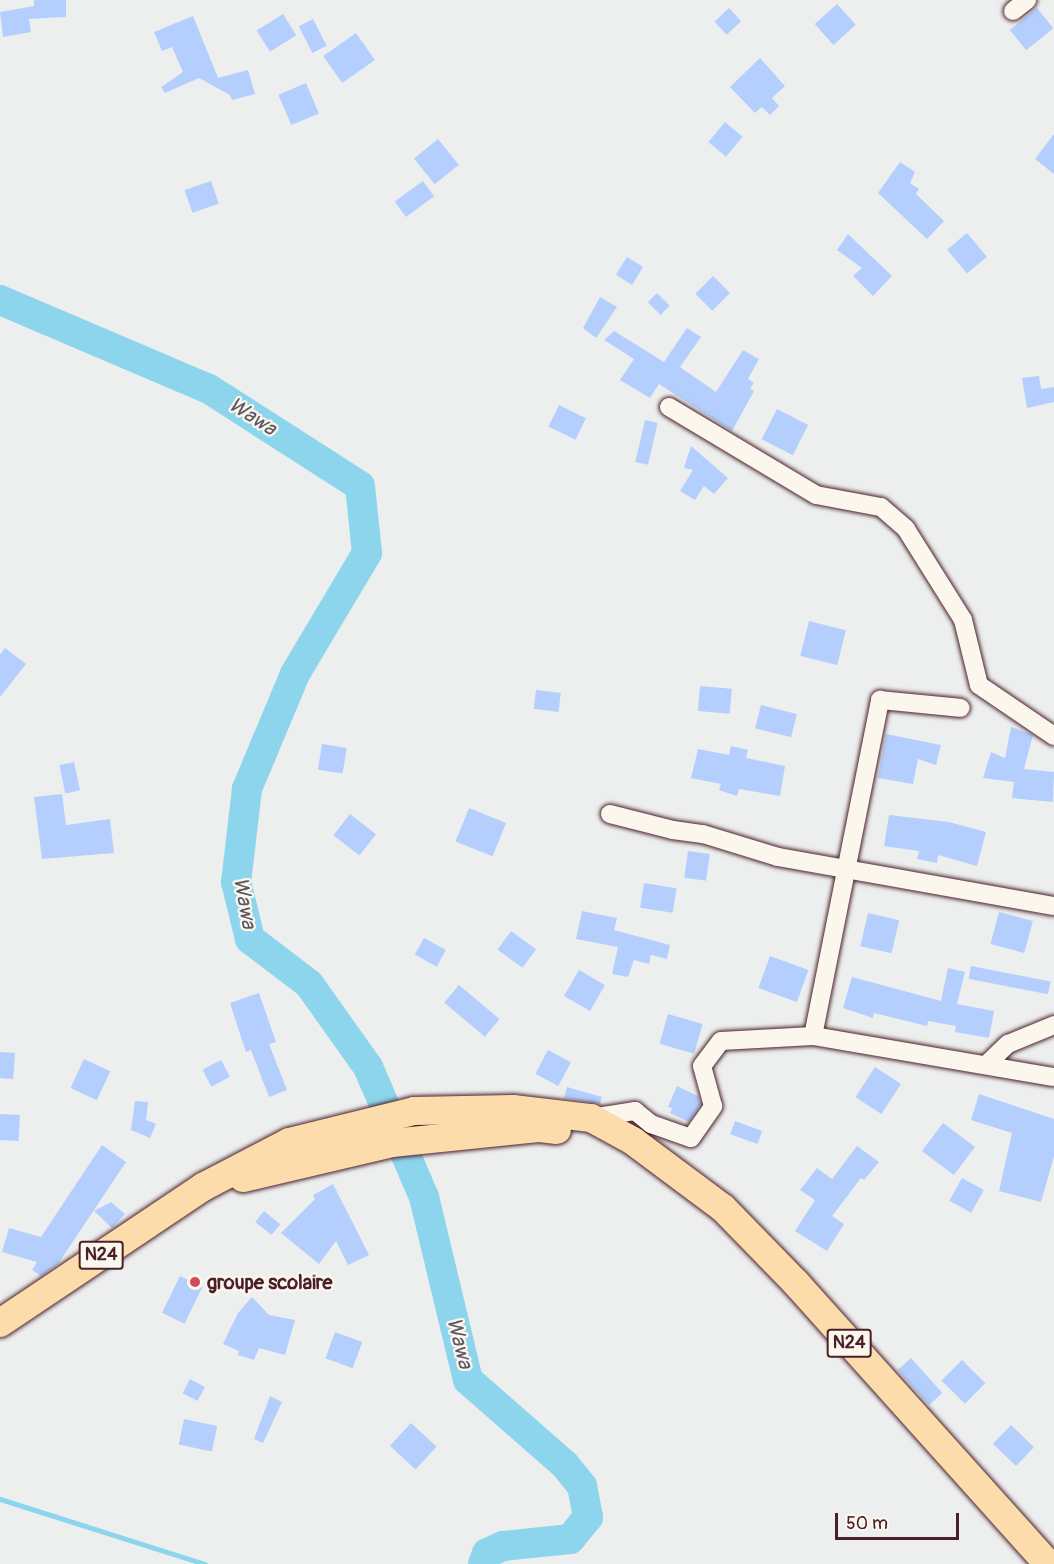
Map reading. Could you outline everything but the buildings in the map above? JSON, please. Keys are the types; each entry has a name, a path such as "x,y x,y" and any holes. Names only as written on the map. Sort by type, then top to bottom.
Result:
{"main road":[{"name":"N24","path":"387,1131 414,1111 513,1109 591,1118 633,1141 731,1217 796,1283 1048,1564"},
{"name":"N24","path":"0,1323 203,1187 289,1142 387,1131 424,1138 540,1128 633,1141"}],"street":[{"path":"669,407 816,495 881,507 906,530 963,620 979,685 1054,736"},
{"path":"813,1036 880,700 961,708"},
{"path":"610,814 673,831 703,834 778,858 846,871 916,879 1054,906"},
{"path":"987,1064 1008,1044 1054,1025"},
{"path":"591,1118 635,1111 651,1124 691,1138 713,1106 702,1066 721,1041 813,1036 1054,1077"}],"waterway":[{"name":"Wawa","path":"0,300 209,389 360,486 367,553 295,674 247,789 236,882 250,939 309,984 368,1067 424,1197 468,1380 565,1465 582,1486 588,1517 570,1539 503,1546 487,1553 483,1564"},
{"path":"0,1499 205,1564"}],"place":[{"name":"groupe scolaire","path":"195,1282"}]}
